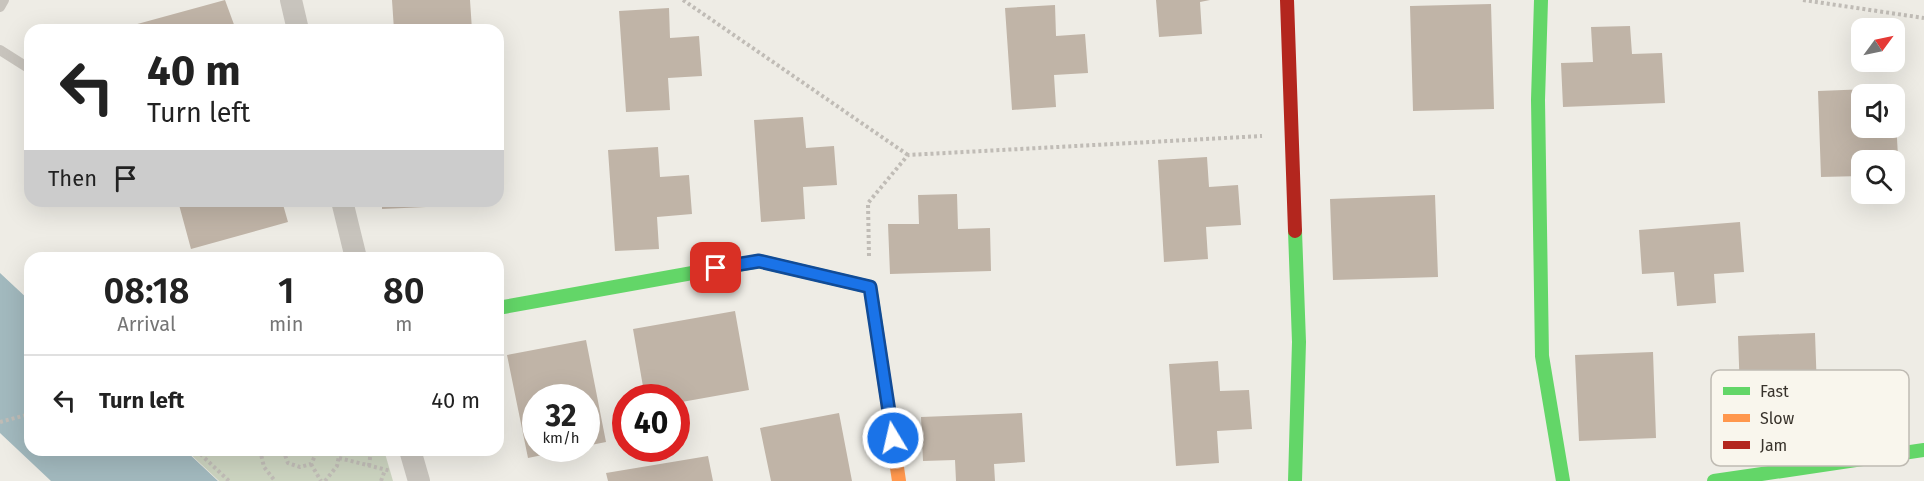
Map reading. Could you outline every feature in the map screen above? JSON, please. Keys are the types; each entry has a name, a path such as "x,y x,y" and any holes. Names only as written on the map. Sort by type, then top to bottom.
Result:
{"street":[{"path":"291,0 297,24"},
{"path":"1287,0 1299,342 1295,481"},
{"path":"1541,0 1538,100 1542,356 1563,481"},
{"path":"343,207 355,252"},
{"path":"504,307 759,261 870,287 899,481"},
{"path":"1909,452 1924,450"},
{"path":"412,456 419,479"},
{"path":"1714,481 1816,466"}],"lane":[{"path":"0,7 4,0"},
{"path":"0,50 24,65"}],"path":[{"path":"684,0 908,155 1292,135"},
{"path":"1803,0 1924,18"},
{"path":"870,287 868,203 908,155"},
{"path":"0,422 24,416"},
{"path":"202,456 229,481"},
{"path":"261,456 264,467 275,481"},
{"path":"284,456 293,466 311,464"},
{"path":"311,464 315,456"},
{"path":"369,466 370,456"},
{"path":"311,464 323,481 334,471 339,458 419,479"},
{"path":"381,481 385,470"}],"green space":[{"path":"192,456 386,456 393,481 219,481"}],"water":[{"path":"0,273 24,295 24,456 0,433"},
{"path":"24,456 191,456 218,481 51,481"}],"building":[{"path":"225,0 234,24 137,24"},
{"path":"392,0 470,0 472,24 394,24"},
{"path":"1156,0 1210,0 1200,2 1202,34 1159,37"},
{"path":"1491,4 1494,109 1413,111 1410,6"},
{"path":"1055,5 1056,36 1085,34 1088,73 1054,75 1056,107 1012,110 1005,8"},
{"path":"669,8 670,38 699,36 702,76 668,78 670,110 626,112 619,11"},
{"path":"1630,26 1632,54 1662,53 1665,103 1563,107 1561,63 1593,62 1591,27"},
{"path":"1851,90 1851,138 1897,138 1898,150 1851,150 1851,176 1821,177 1818,91"},
{"path":"803,117 806,148 834,146 837,185 803,187 805,219 761,222 754,120"},
{"path":"658,147 660,177 689,175 692,214 657,217 659,249 615,251 608,150"},
{"path":"1207,157 1209,187 1238,185 1241,225 1206,227 1208,259 1164,262 1158,160"},
{"path":"957,194 958,229 990,228 991,271 890,274 888,224 919,224 918,195"},
{"path":"1435,195 1438,277 1333,280 1330,199"},
{"path":"180,207 284,207 288,222 191,249"},
{"path":"382,207 426,207 382,209"},
{"path":"1740,222 1744,272 1714,274 1716,303 1677,306 1674,272 1642,274 1639,230"},
{"path":"735,311 749,390 690,401 690,384 643,384 633,329"},
{"path":"1815,333 1816,370 1739,370 1738,336"},
{"path":"586,340 595,384 522,384 522,429 507,355"},
{"path":"1653,352 1656,438 1579,441 1575,355"},
{"path":"1218,361 1220,391 1249,390 1252,429 1217,431 1219,463 1176,466 1169,364"},
{"path":"600,411 606,442 600,443"},
{"path":"839,413 852,481 771,481 760,428"},
{"path":"1022,413 1025,462 994,464 995,481 956,481 955,460 923,461 921,417"},
{"path":"708,456 713,481 608,481 606,473 672,462 690,462 690,459"}],"traffic: fast":[{"path":"1541,0 1538,100 1542,356 1563,481"},
{"path":"1295,231 1299,342 1295,481"},
{"path":"504,307 759,261 870,287 877,332"},
{"path":"1909,452 1924,450"},
{"path":"1714,481 1816,466"}],"traffic: slow":[{"path":"877,332 899,481"}],"traffic: jam":[{"path":"1287,0 1295,231"}],"route":[{"path":"716,268 759,261 870,287 893,438"}]}
